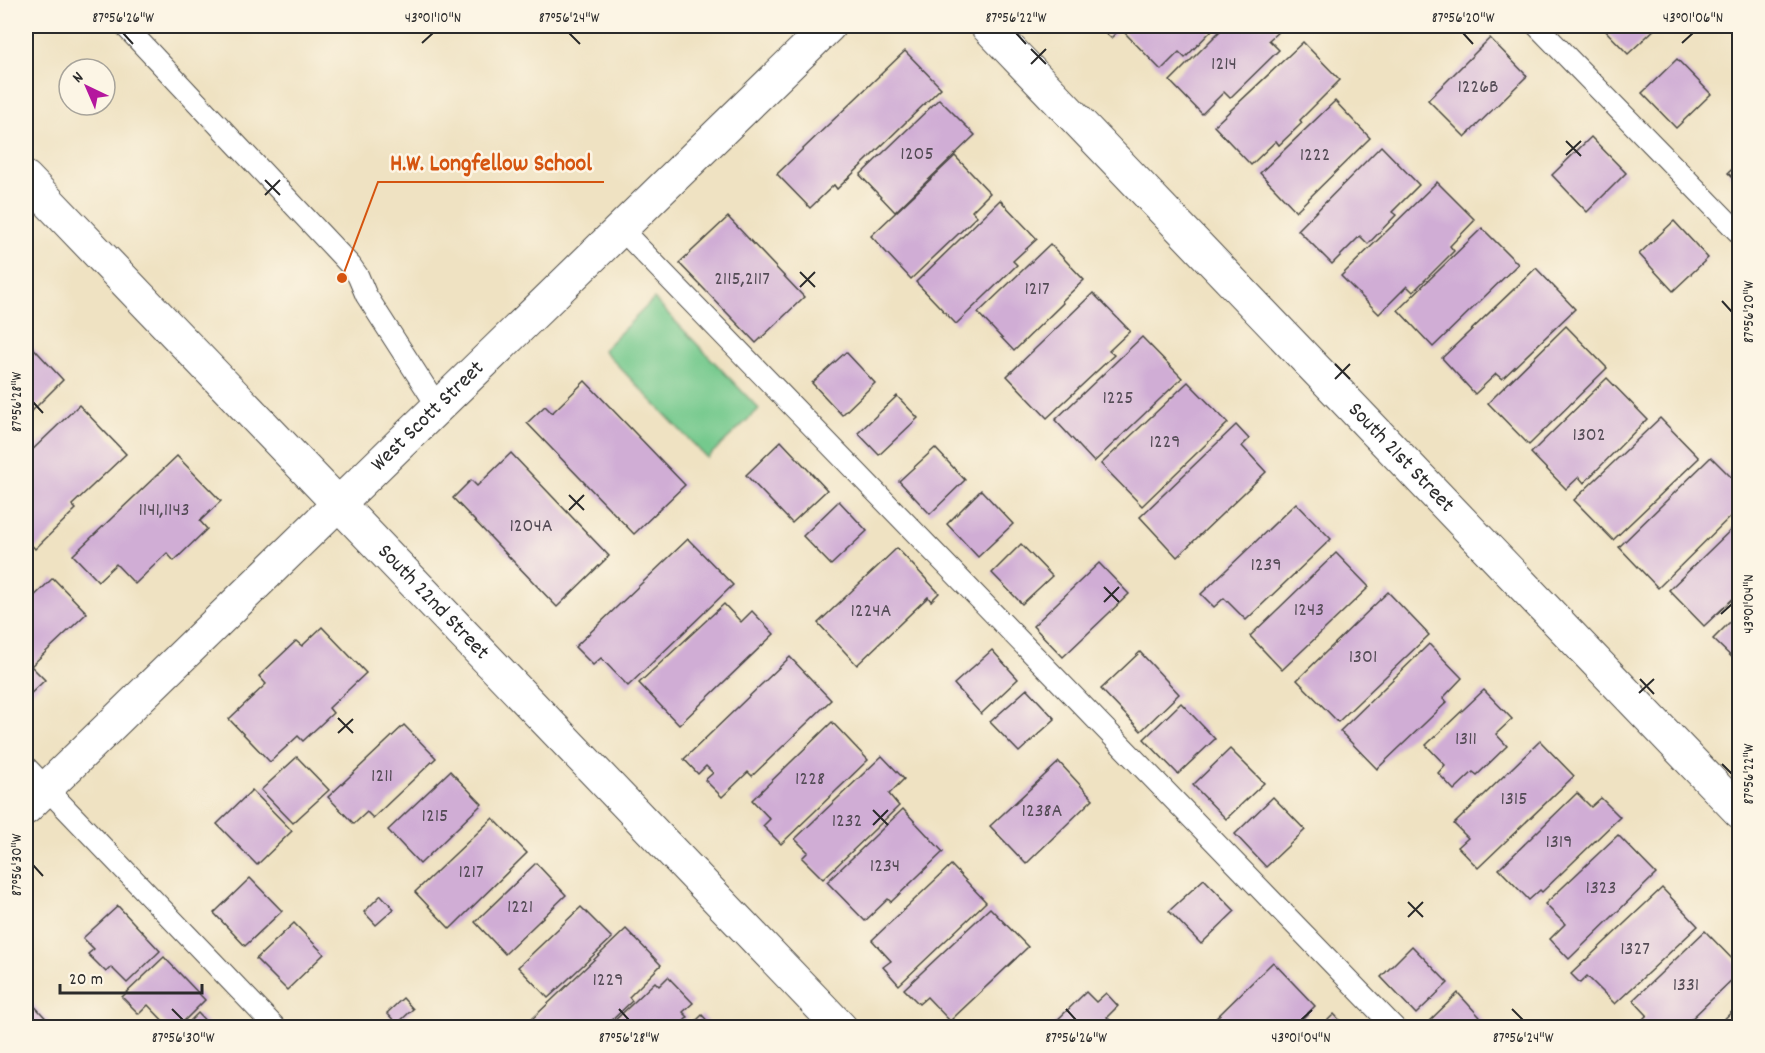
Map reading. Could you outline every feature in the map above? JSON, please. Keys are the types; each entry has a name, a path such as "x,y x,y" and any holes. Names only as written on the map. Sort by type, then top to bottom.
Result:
{"street":[{"name":"West Scott Street","path":"32,788 338,504 829,26"},
{"name":"South 21st Street","path":"987,26 1740,812"},
{"name":"South 22nd Street","path":"26,178 841,1028"}],"lane":[{"path":"125,26 351,266 366,295 438,407"},
{"path":"1537,26 1740,234"},
{"path":"621,229 1395,1028"},
{"path":"32,788 276,1028"}],"green space":[{"path":"654,299 759,409 707,458 603,350"}],"building":[{"path":"1098,26 1123,26 1111,38"},
{"path":"1130,26 1208,26 1212,30 1185,58 1179,52 1161,70 1124,32"},
{"path":"1225,26 1274,26 1279,31 1269,40 1279,50 1230,98 1224,92 1202,114 1170,81"},
{"path":"1601,26 1658,26 1628,54"},
{"path":"1490,38 1527,76 1465,137 1428,100"},
{"path":"1303,42 1340,80 1279,145 1276,141 1251,165 1214,126"},
{"path":"905,51 941,88 837,189 834,185 810,208 777,174"},
{"path":"1677,59 1711,94 1676,128 1642,93"},
{"path":"939,99 975,135 895,212 860,175"},
{"path":"1335,101 1370,138 1296,211 1260,173"},
{"path":"1591,137 1626,173 1587,212 1552,175"},
{"path":"1381,146 1419,185 1392,212 1396,215 1368,244 1360,236 1332,264 1298,230"},
{"path":"955,156 990,193 972,211 977,216 911,279 871,236"},
{"path":"1740,162 1740,185 1728,173"},
{"path":"1437,182 1475,220 1450,246 1454,251 1413,292 1407,286 1379,314 1341,276"},
{"path":"1000,200 1037,239 1013,261 1017,265 956,324 916,282"},
{"path":"728,217 804,297 756,343 679,263"},
{"path":"1674,221 1708,258 1673,291 1639,254"},
{"path":"1482,228 1518,264 1433,347 1398,310"},
{"path":"1050,244 1084,280 1014,351 978,313"},
{"path":"1536,268 1575,309 1502,379 1496,374 1475,394 1442,358"},
{"path":"1093,293 1130,331 1109,351 1114,355 1047,418 1007,376"},
{"path":"1566,326 1607,368 1529,445 1488,403"},
{"path":"1142,337 1182,378 1094,462 1055,420"},
{"path":"26,340 63,380 26,417"},
{"path":"846,352 875,383 842,415 812,383"},
{"path":"1607,378 1647,419 1584,483 1579,477 1566,489 1531,453"},
{"path":"585,381 685,485 634,534 527,423 545,406 552,413"},
{"path":"1188,382 1228,423 1142,506 1101,464"},
{"path":"897,396 918,418 879,455 858,433"},
{"path":"79,405 126,454 72,505 76,509 35,549 26,539 26,456"},
{"path":"1660,418 1699,458 1613,540 1574,500"},
{"path":"1236,425 1249,439 1242,446 1266,472 1177,557 1140,517"},
{"path":"781,441 827,490 792,523 746,475"},
{"path":"935,448 965,480 930,514 899,481"},
{"path":"511,453 609,556 557,607 453,498 471,480 477,486"},
{"path":"177,456 221,501 200,521 207,529 174,561 167,553 135,584 116,564 98,581 73,555"},
{"path":"1711,457 1740,486 1740,507 1658,588 1619,547"},
{"path":"981,490 1013,524 978,557 947,524"},
{"path":"839,501 867,531 831,565 803,536"},
{"path":"1296,503 1331,539 1246,620 1224,598 1214,607 1201,594"},
{"path":"1740,521 1740,592 1704,626 1669,590"},
{"path":"688,539 733,585 628,686 601,658 593,665 575,647"},
{"path":"1021,544 1052,576 1022,604 992,573"},
{"path":"897,548 939,593 931,601 928,597 857,665 818,623"},
{"path":"1336,553 1369,587 1282,670 1250,636"},
{"path":"1099,563 1129,594 1063,657 1033,626"},
{"path":"53,578 87,613 31,666 45,680 26,698 26,604"},
{"path":"1388,592 1429,635 1338,722 1297,680"},
{"path":"724,604 741,622 752,611 774,634 679,725 639,683"},
{"path":"1740,612 1740,665 1713,639"},
{"path":"322,627 366,673 329,708 333,713 303,741 298,736 270,762 229,719 266,684 259,676 296,641 302,646"},
{"path":"1429,644 1462,678 1443,698 1447,702 1377,769 1340,731"},
{"path":"992,650 1018,679 981,714 954,684"},
{"path":"1140,652 1179,694 1141,731 1101,689"},
{"path":"790,657 831,700 752,776 748,772 722,797 705,780 713,773 706,766 698,774 684,759"},
{"path":"1027,689 1055,719 1019,752 990,722"},
{"path":"1484,690 1512,719 1496,734 1507,746 1477,775 1473,772 1454,790 1438,773 1445,765 1426,745"},
{"path":"1181,703 1215,739 1178,774 1144,739"},
{"path":"832,722 868,760 781,844 763,826 770,819 752,800"},
{"path":"404,725 436,758 373,818 367,812 354,824 328,797"},
{"path":"1540,741 1574,776 1478,868 1458,847 1468,838 1454,824"},
{"path":"1230,749 1264,783 1226,819 1193,785"},
{"path":"882,756 904,779 889,794 899,806 823,879 802,858 808,852 795,839"},
{"path":"297,757 329,790 293,823 261,790"},
{"path":"1059,762 1093,799 1026,864 990,826"},
{"path":"450,771 482,804 420,864 388,830"},
{"path":"252,790 292,831 257,865 217,824"},
{"path":"1577,793 1591,807 1601,798 1620,817 1542,892 1540,890 1529,900 1499,869"},
{"path":"1273,797 1305,830 1266,867 1235,834"},
{"path":"903,809 943,852 891,902 888,899 865,921 827,882"},
{"path":"493,818 527,853 450,929 415,892"},
{"path":"1618,835 1656,874 1569,959 1550,939 1565,924 1545,904"},
{"path":"536,863 566,895 505,954 475,922"},
{"path":"951,865 986,902 899,985 883,967 891,961 872,940"},
{"path":"250,878 282,911 245,946 214,913"},
{"path":"1204,879 1235,911 1201,944 1169,911"},
{"path":"1662,888 1698,926 1615,1004 1587,976 1580,983 1571,974"},
{"path":"381,895 394,909 376,925 364,912"},
{"path":"118,906 160,951 127,983 111,967 106,972 88,954 94,949 83,938"},
{"path":"581,907 612,938 548,998 518,967"},
{"path":"990,908 1028,947 950,1021 927,997 919,1004 904,989"},
{"path":"294,923 324,954 287,990 256,959"},
{"path":"626,929 661,965 629,997 632,1001 606,1026 602,1022 597,1028 540,1028 532,1019"},
{"path":"1705,931 1740,967 1740,972 1682,1028 1649,1028 1642,1020 1647,1015 1633,1000"},
{"path":"1412,946 1448,983 1416,1014 1381,977"},
{"path":"164,957 205,1000 177,1028 170,1028 148,1005 139,1014 122,997"},
{"path":"1273,962 1315,1006 1293,1028 1206,1028"},
{"path":"668,977 693,1003 683,1012 688,1017 677,1028 607,1028 655,982 659,986"},
{"path":"1086,992 1096,1002 1106,993 1118,1006 1107,1017 1117,1028 1049,1028"},
{"path":"1458,993 1490,1028 1422,1028"},
{"path":"26,997 55,1028 26,1028"},
{"path":"403,998 413,1009 397,1024 387,1013"},
{"path":"1740,1004 1740,1028 1715,1028"},
{"path":"198,1013 212,1028 183,1028"},
{"path":"1334,1014 1347,1028 1320,1028"},
{"path":"702,1015 714,1028 685,1028 691,1022 693,1024"}],"place":[{"name":"H.W. Longfellow School","path":"342,278"}]}
